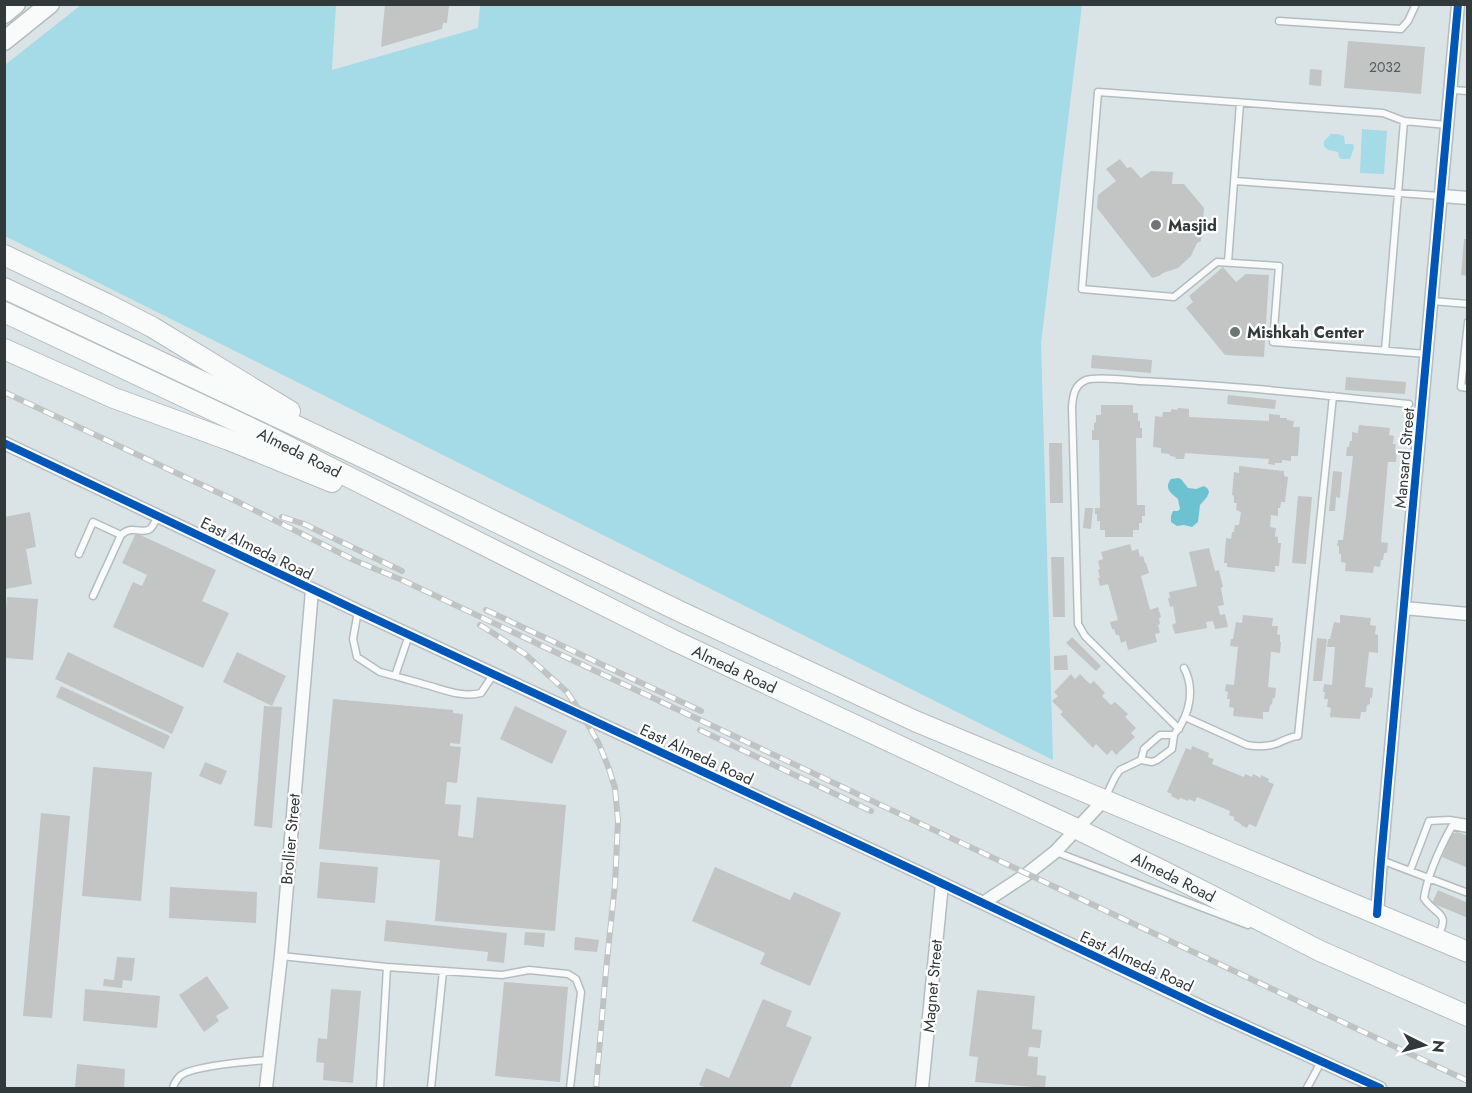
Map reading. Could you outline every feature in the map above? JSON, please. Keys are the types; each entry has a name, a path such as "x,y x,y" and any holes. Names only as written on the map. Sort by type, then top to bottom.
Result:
{"main road":[{"path":"4,14 16,4"},
{"path":"4,41 50,4"},
{"path":"4,255 152,327 379,465"},
{"name":"Almeda Road","path":"4,288 379,465 681,612 915,721 1467,952"},
{"name":"Almeda Road","path":"4,312 261,433 673,640 1077,829 1320,951 1467,1016"},
{"path":"4,349 114,398 229,440 333,482 416,511"}],"street":[{"name":"Mansard Street","path":"1377,914 1458,4"},
{"path":"1442,196 1467,198"},
{"name":"East Almeda Road","path":"4,443 493,675 1380,1089"},
{"name":"Brollier Street","path":"266,1089 281,956 312,590"},
{"path":"1404,608 1467,614"},
{"path":"983,903 1028,874 1055,852 1103,801"},
{"name":"Magnet Street","path":"922,1089 942,884"}],"lane":[{"path":"1279,21 1401,29 1408,21 1416,4"},
{"path":"1451,90 1467,91"},
{"path":"1427,354 1273,342 1279,266 1216,262 1174,297 1082,289 1098,92 1383,113 1404,121 1448,125"},
{"path":"1227,262 1240,103"},
{"path":"1385,351 1404,121"},
{"path":"1234,181 1442,196"},
{"path":"1432,301 1467,304"},
{"path":"1467,322 1461,387 1467,388"},
{"path":"1176,732 1085,636 1078,624 1072,407 1073,394 1076,389 1083,382 1093,379 1157,382 1409,404"},
{"path":"1185,717 1247,745 1270,746 1287,738 1298,736 1333,396"},
{"path":"93,596 121,535 131,529 146,531 150,529 158,516"},
{"path":"79,554 93,522 121,535"},
{"path":"358,611 353,639 357,657 380,672 458,694 471,695 481,693 493,675"},
{"path":"395,676 409,635"},
{"path":"1103,801 1118,773 1124,768 1141,760 1152,762 1172,749 1176,732 1185,717 1191,692 1184,668"},
{"path":"1141,760 1144,749 1160,735 1176,732"},
{"path":"1410,871 1429,821 1449,820 1467,823"},
{"path":"1436,939 1443,925 1443,918 1428,905 1424,898 1443,844 1452,826 1467,829"},
{"path":"1055,852 1256,928"},
{"path":"1381,860 1467,893"},
{"path":"1267,932 1320,951"},
{"path":"281,956 387,967 502,975 529,970 568,974 576,979 581,992 570,1089"},
{"path":"380,1089 387,967"},
{"path":"430,1089 443,971"},
{"path":"173,1089 174,1083 181,1075 200,1069 269,1060"},
{"path":"1307,1089 1321,1062"}],"shaded area":[{"path":"82,4 336,5 332,70 478,28 480,5 1082,5 1041,343 1053,760 5,236 5,65"},
{"path":"1362,129 1387,131 1384,174 1360,173"},
{"path":"1331,134 1344,136 1345,144 1353,144 1350,159 1341,159 1338,152 1328,150 1324,146 1324,141"},
{"path":"1178,478 1188,488 1196,489 1204,486 1209,492 1200,505 1198,522 1192,527 1177,526 1171,522 1173,511 1180,509 1178,499 1170,492 1168,485 1171,479"}],"building":[{"path":"385,4 449,6 447,23 443,23 442,29 381,47"},
{"path":"1348,41 1425,47 1421,94 1344,88"},
{"path":"1310,69 1322,70 1321,86 1309,85"},
{"name":"Masjid","path":"1120,159 1127,168 1131,167 1141,178 1151,171 1173,172 1172,184 1184,184 1204,208 1201,241 1197,243 1191,256 1178,268 1152,278 1097,208 1098,195 1116,181 1106,169"},
{"path":"1464,239 1468,239 1468,276 1461,275"},
{"name":"Mishkah Center","path":"1223,267 1236,282 1246,274 1269,275 1264,357 1225,355 1186,308 1193,302 1189,296"},
{"path":"1092,355 1152,360 1151,373 1091,368"},
{"path":"1346,377 1406,382 1405,394 1345,390"},
{"path":"1228,395 1276,400 1275,409 1227,404"},
{"path":"1101,405 1133,405 1133,413 1138,413 1138,421 1142,428 1142,438 1136,438 1137,505 1145,505 1145,516 1142,516 1142,523 1139,523 1139,530 1133,530 1133,537 1105,537 1105,530 1100,530 1100,521 1097,521 1097,514 1095,514 1095,508 1100,508 1099,440 1092,440 1092,430 1094,430 1096,415 1101,415"},
{"path":"1178,408 1189,409 1189,417 1269,421 1269,414 1280,415 1280,418 1294,421 1293,427 1300,427 1298,456 1291,456 1291,461 1282,460 1282,463 1275,463 1275,465 1268,464 1269,459 1185,453 1184,459 1175,459 1176,457 1161,453 1161,448 1153,447 1155,416 1162,417 1163,412 1171,412 1171,409 1177,410"},
{"path":"1359,425 1390,428 1389,435 1394,436 1393,444 1396,444 1395,450 1397,451 1396,462 1388,462 1381,542 1388,543 1387,553 1384,553 1380,567 1374,566 1373,573 1345,571 1346,563 1341,562 1339,546 1337,546 1338,540 1343,540 1353,456 1346,456 1347,447 1352,441 1352,432 1358,433"},
{"path":"1049,443 1062,443 1063,503 1050,503"},
{"path":"1239,466 1284,471 1284,476 1288,477 1285,502 1281,502 1278,508 1278,516 1271,515 1270,527 1276,528 1275,536 1278,537 1278,543 1281,543 1279,566 1275,566 1275,572 1227,567 1227,563 1224,563 1226,538 1231,539 1235,525 1239,525 1241,512 1236,510 1237,503 1234,503 1232,495 1234,472 1239,473"},
{"path":"1333,471 1342,472 1340,498 1336,497 1335,511 1329,511"},
{"path":"1298,496 1312,497 1306,564 1292,563"},
{"path":"1085,508 1093,508 1091,529 1083,528"},
{"path":"30,512 36,547 26,549 32,584 6,589 4,517"},
{"path":"136,533 216,570 202,601 229,613 203,668 113,627 133,582 142,586 147,575 122,563"},
{"path":"1130,544 1132,551 1138,549 1140,557 1143,556 1146,563 1149,573 1141,576 1150,610 1158,607 1161,617 1158,625 1160,633 1155,634 1157,642 1128,650 1126,641 1121,643 1119,635 1116,635 1112,629 1110,622 1118,620 1108,584 1100,586 1098,561 1103,559 1101,552"},
{"path":"1209,548 1215,571 1219,570 1223,587 1221,588 1224,605 1218,606 1220,615 1225,614 1228,627 1215,629 1213,621 1206,622 1207,628 1175,634 1172,625 1176,623 1173,606 1170,607 1169,592 1197,586 1189,552"},
{"path":"1051,557 1064,557 1065,617 1053,617"},
{"path":"7,597 38,599 33,660 4,658"},
{"path":"1243,615 1273,618 1272,626 1278,626 1277,634 1280,635 1280,653 1271,652 1268,687 1276,688 1275,698 1270,705 1269,712 1263,712 1263,719 1233,716 1234,708 1229,707 1230,699 1227,699 1228,692 1225,691 1226,684 1234,685 1238,647 1230,646 1236,622 1242,623"},
{"path":"1340,615 1371,618 1370,625 1376,626 1375,634 1378,635 1378,653 1369,652 1365,687 1373,688 1372,698 1370,698 1370,704 1367,705 1366,712 1361,712 1360,719 1330,717 1331,708 1327,707 1328,699 1324,699 1324,684 1332,685 1335,647 1327,647 1328,639 1330,639 1334,622 1340,623"},
{"path":"1072,637 1101,666 1096,671 1066,643"},
{"path":"1317,638 1327,639 1322,681 1313,681"},
{"path":"68,652 184,707 172,734 55,679"},
{"path":"237,652 286,676 272,706 223,682"},
{"path":"1067,655 1068,670 1054,670 1054,656"},
{"path":"1071,674 1075,679 1080,674 1090,684 1094,681 1105,693 1102,696 1111,705 1115,702 1128,714 1125,717 1136,728 1131,733 1135,737 1116,755 1112,750 1107,755 1096,744 1093,748 1060,714 1063,712 1052,701 1058,696 1054,692"},
{"path":"61,686 170,736 164,749 56,697"},
{"path":"333,699 453,710 453,713 463,714 460,744 450,743 450,746 461,747 457,783 447,782 445,804 461,805 458,836 473,838 477,797 566,805 555,931 435,921 440,860 319,849"},
{"path":"264,706 282,707 272,828 254,826"},
{"path":"515,706 567,731 552,764 500,739"},
{"path":"1192,746 1209,753 1208,757 1214,759 1212,764 1244,777 1245,774 1252,777 1253,774 1261,778 1261,775 1274,784 1256,827 1249,824 1247,828 1241,825 1229,815 1230,811 1197,797 1195,802 1189,799 1188,801 1180,798 1179,800 1167,792 1186,748 1191,750"},
{"path":"205,762 227,771 221,785 199,776"},
{"path":"93,767 152,772 141,901 82,896"},
{"path":"41,813 70,816 52,1018 23,1016"},
{"path":"1458,832 1468,836 1468,868 1442,857 1451,834"},
{"path":"320,862 378,867 375,903 317,898"},
{"path":"715,867 790,900 794,892 841,913 810,986 760,964 765,953 692,921"},
{"path":"170,887 257,892 256,923 169,918"},
{"path":"1438,890 1468,903 1468,918 1432,903"},
{"path":"386,920 507,933 504,963 487,961 488,952 384,941"},
{"path":"525,932 545,933 544,947 524,945"},
{"path":"575,937 599,940 597,952 574,950"},
{"path":"117,957 135,958 132,981 123,980 122,988 103,986 104,979 114,980"},
{"path":"207,976 229,1008 216,1016 219,1021 204,1032 179,995"},
{"path":"504,982 568,987 560,1082 495,1076"},
{"path":"85,989 160,996 157,1028 83,1021"},
{"path":"331,989 361,991 353,1083 323,1080 324,1063 316,1062 318,1038 327,1039"},
{"path":"977,990 1035,996 1032,1029 1042,1030 1040,1048 1029,1047 1028,1056 1038,1057 1037,1075 1046,1076 1045,1088 975,1082 978,1057 969,1056"},
{"path":"763,999 792,1011 786,1026 812,1037 790,1088 707,1088 699,1085 706,1068 729,1078"},
{"path":"77,1064 125,1069 124,1088 75,1088"}],"railway":[{"path":"4,392 236,501 356,561 402,580 1468,1081"},
{"path":"282,517 304,524 402,571"},
{"path":"486,610 701,711"},
{"path":"480,625 525,654 567,692 599,744 615,788 618,821 615,884 596,1088"},
{"path":"700,730 871,811"}],"cycle path":[{"path":"1377,914 1458,4"},
{"path":"4,443 1208,1010 1380,1088"}],"place":[{"name":"Masjid","path":"1156,225"},
{"name":"Mishkah Center","path":"1235,332"}]}
